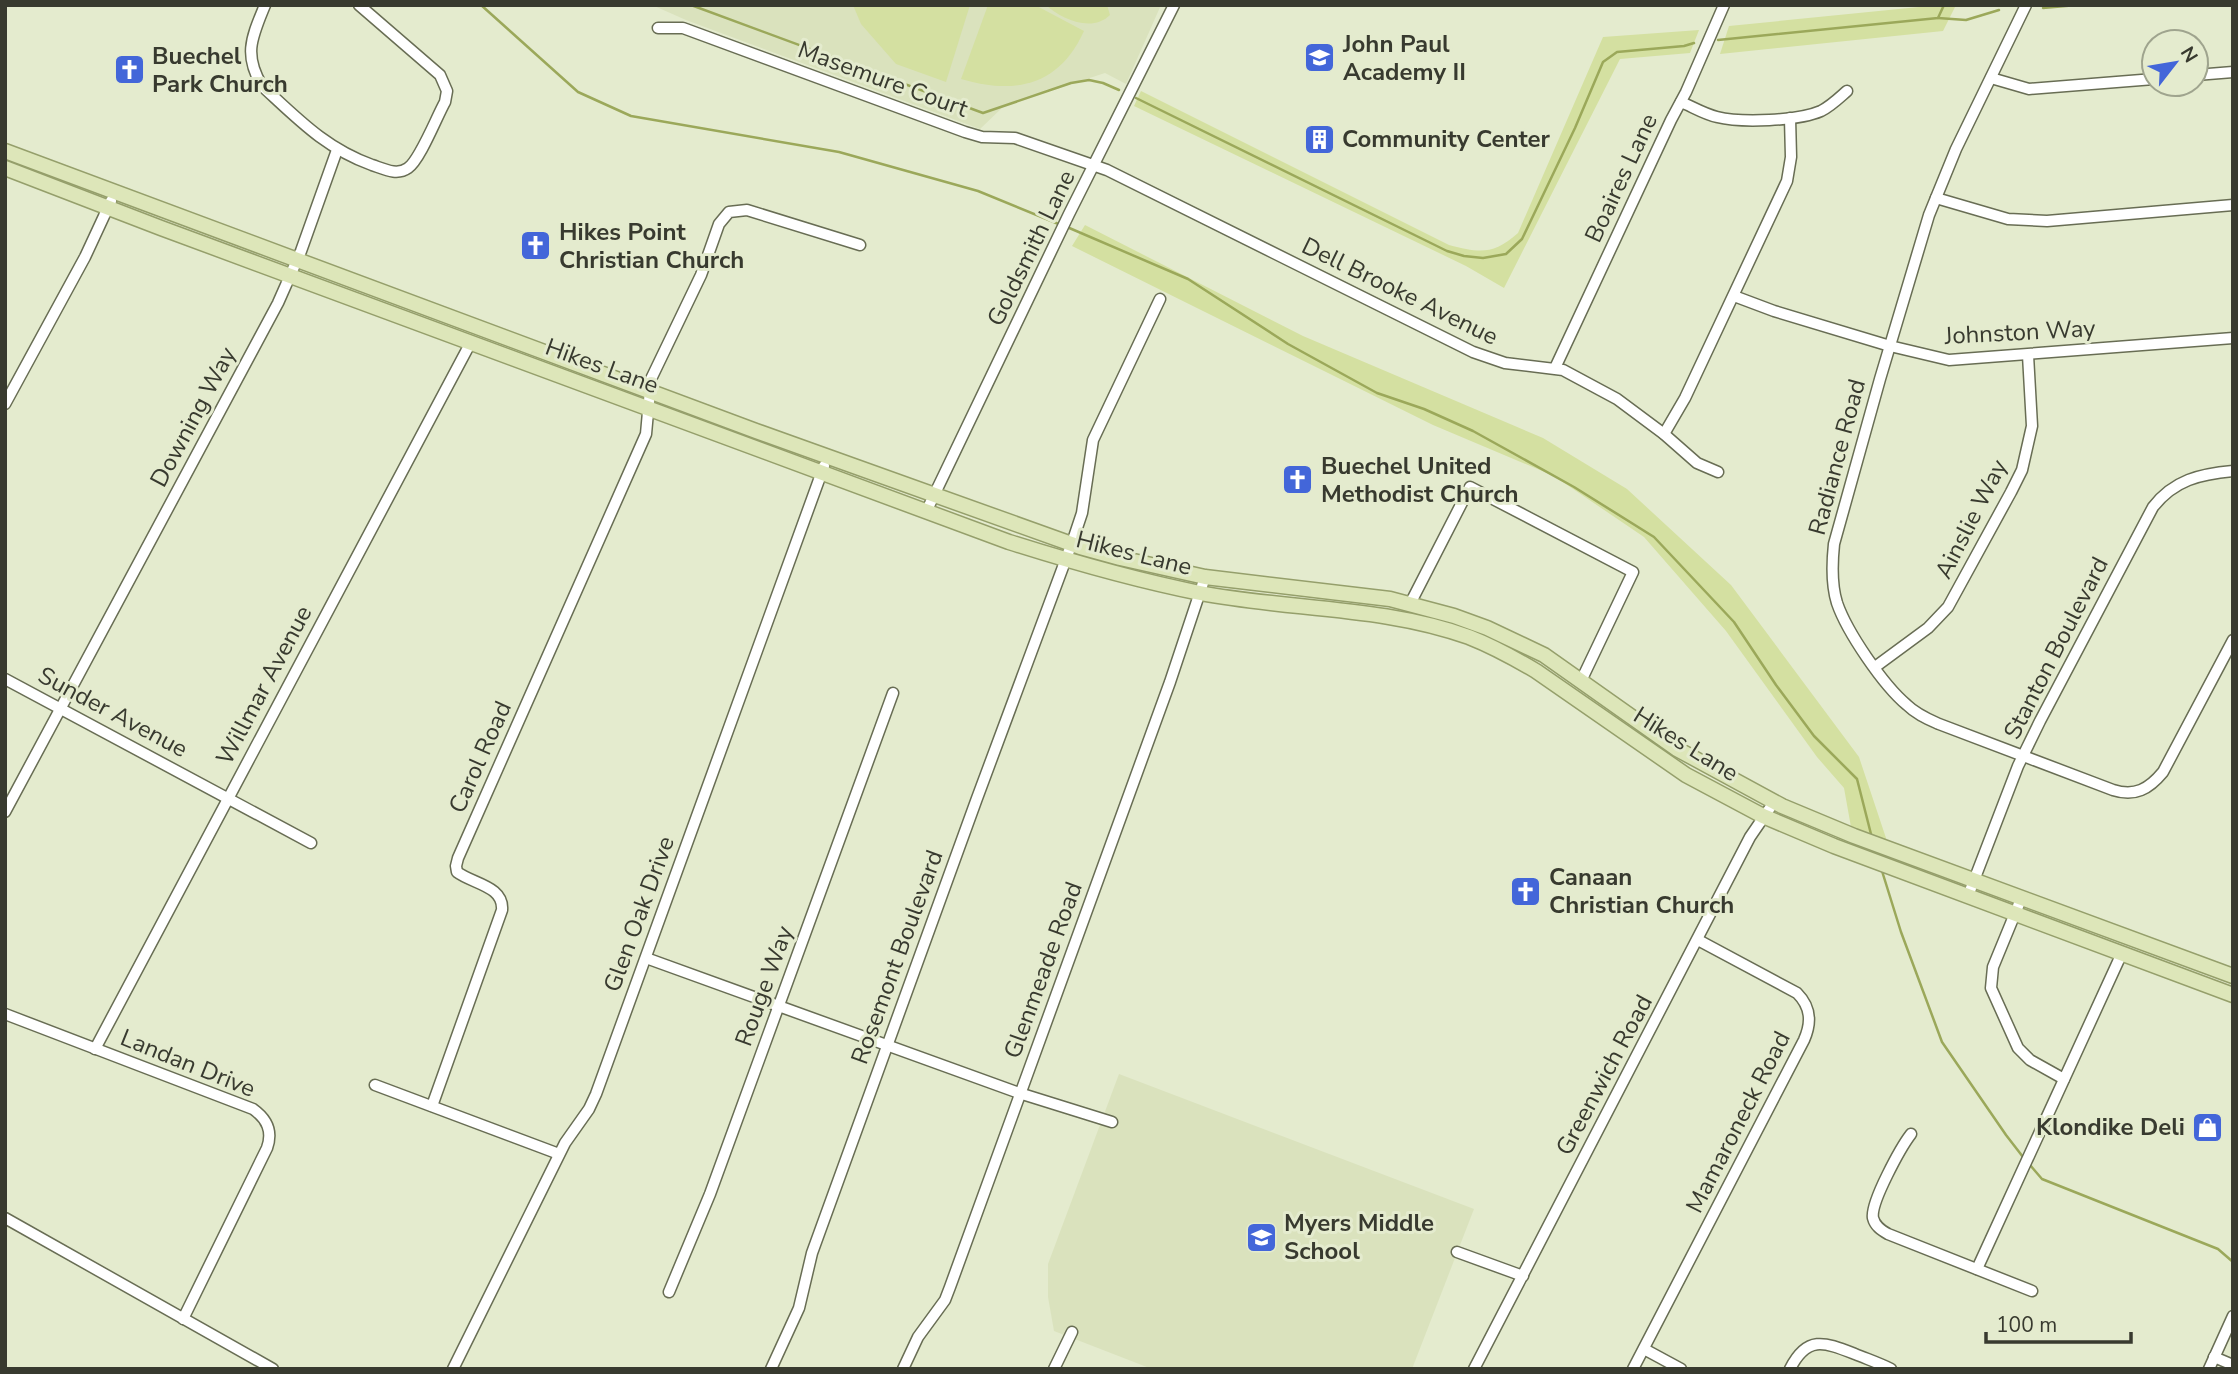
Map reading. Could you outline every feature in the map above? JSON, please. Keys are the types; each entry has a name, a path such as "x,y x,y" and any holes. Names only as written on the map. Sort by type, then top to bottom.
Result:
{"main road":[{"name":"Hikes Lane","path":"5,151 298,258 436,312 1072,544 1205,577 1352,593 1454,616 1517,640 1544,655 1677,749 1774,802 1883,847 2233,976"},
{"name":"Hikes Lane","path":"5,168 1009,542 1115,574 1200,593 1377,615 1436,627 1470,638 1511,656 1536,671 1686,775 1763,816 2015,915 2233,995"}],"street":[{"path":"265,5 250,47 257,77 262,86 320,138 350,157 388,171 406,170 415,162 447,97 444,82 440,75 359,5"},
{"name":"Goldsmith Lane","path":"928,510 1069,214 1174,5"},
{"name":"Boaires Lane","path":"1555,368 1724,5"},
{"name":"Radiance Road","path":"2026,5 1956,149 1911,270 1838,525 1832,559 1834,587 1844,621 1875,667 1905,704 1924,717 2119,792 2133,793 2149,787 2163,772 2233,640"},
{"name":"Masemure Court","path":"658,28 683,28 974,135 1015,138 1095,166"},
{"path":"2210,74 2233,72"},
{"path":"1991,78 2029,89 2140,80"},
{"path":"1681,102 1716,117 1736,121 1790,118 1819,112 1847,91"},
{"path":"1664,434 1685,398 1787,181 1791,157 1790,118"},
{"name":"Downing Way","path":"5,812 278,303 298,258 337,149"},
{"name":"Dell Brooke Avenue","path":"1095,166 1473,352 1505,363 1563,370 1617,399 1697,463 1718,472"},
{"path":"5,404 109,208 114,191"},
{"path":"1936,198 1992,215 2025,221 2233,205"},
{"path":"649,408 651,379 701,275 719,224 729,212 747,210 860,245"},
{"name":"Johnston Way","path":"1734,296 1890,346 1949,360 2233,338"},
{"name":"Rosemont Boulevard","path":"771,1369 799,1308 812,1253 1064,559 1072,544 1082,513 1093,440 1160,299"},
{"name":"Willmar Avenue","path":"95,1049 471,342"},
{"name":"Ainslie Way","path":"1875,667 1928,628 1948,607 2022,470 2032,426 2028,355"},
{"name":"Carol Road","path":"432,1106 503,903 498,894 457,872 458,858 646,434 649,408"},
{"name":"Glen Oak Drive","path":"453,1369 559,1154 596,1094 828,456"},
{"name":"Stanton Boulevard","path":"1968,896 2039,721 2153,507 2172,487 2183,481 2210,473 2233,471"},
{"path":"1410,604 1469,487 1633,572 1581,681"},
{"name":"Glenmeade Road","path":"903,1369 918,1337 944,1300 1108,853 1205,577"},
{"name":"Sunder Avenue","path":"5,679 311,843"},
{"name":"Rouge Way","path":"669,1292 710,1194 892,693"},
{"name":"Greenwich Road","path":"1474,1369 1750,837 1774,802"},
{"path":"2021,899 1992,971 1991,988 2013,1039 2024,1054 2037,1065 2064,1079"},
{"name":"Mamaroneck Road","path":"1633,1369 1804,1040 1810,1023 1808,1008 1797,993 1698,940"},
{"path":"1978,1269 2122,953"},
{"path":"646,958 1019,1093 1112,1122"},
{"name":"Landan Drive","path":"5,1014 253,1109 267,1124 270,1132 267,1148 183,1319"},
{"path":"374,1085 559,1154"},
{"path":"1911,1134 1874,1204 1873,1217 1876,1224 1888,1234 2032,1291"},
{"path":"5,1218 272,1369"},
{"path":"1457,1252 1523,1276"},
{"path":"2209,1369 2233,1316"},
{"path":"1054,1369 1072,1332"},
{"path":"1790,1369 1801,1351 1824,1343 1891,1369"},
{"path":"1643,1349 1681,1369"},
{"path":"2214,1357 2233,1364"}],"shaded area":[{"path":"652,5 1161,5 1126,84 1105,73 1004,106 980,129"},
{"name":"Myers Middle School","path":"1119,1074 1474,1209 1412,1369 1152,1369 1054,1331 1048,1297 1048,1264"}],"green space":[{"path":"853,5 970,5 946,82 896,64 861,24"},
{"path":"988,5 1035,5 1084,31 1074,50 1062,64 1033,82 999,86 961,79"},
{"path":"1046,5 1107,5 1110,15 1095,23 1077,22"},
{"path":"1956,5 1943,31 1720,54 1729,26"},
{"path":"1699,30 1690,53 1620,59 1504,288 1466,266 1134,106 1141,91 1449,245 1469,250 1486,250 1501,245 1518,233 1603,37"},
{"path":"1085,225 1303,336 1543,438 1627,489 1731,585 1859,757 1887,841 1851,827 1844,788 1817,757 1726,631 1644,537 1554,476 1433,425 1072,246"}],"waterway":[{"path":"481,5 578,92 631,116 839,152 978,191 1061,225"},
{"path":"691,5 983,113 1071,83 1089,80 1119,90"},
{"path":"1718,40 1938,18 1944,5"},
{"path":"2043,8 2077,5"},
{"path":"1938,18 1966,20 1999,10"},
{"path":"1136,98 1447,251 1483,258 1506,254 1522,239 1603,62 1617,52 1694,43"},
{"path":"1067,227 1188,279 1288,344 1377,393 1424,409 1473,431 1574,487 1654,537 1734,622 1814,736 1857,779 1872,838"},
{"path":"1882,871 1901,932 1942,1042 2023,1157"},
{"path":"2030,1165 2042,1179 2218,1249 2233,1262"}],"place":[{"name":"John Paul Academy II","path":"1320,58"},
{"name":"Buechel Park Church","path":"129,70"},
{"name":"Community Center","path":"1319,139"},
{"name":"Hikes Point Christian Church","path":"536,246"},
{"name":"Buechel United Methodist Church","path":"1298,480"},
{"name":"Canaan Christian Church","path":"1526,891"},
{"name":"Klondike Deli","path":"2208,1127"},
{"name":"Myers Middle School","path":"1261,1237"}]}
